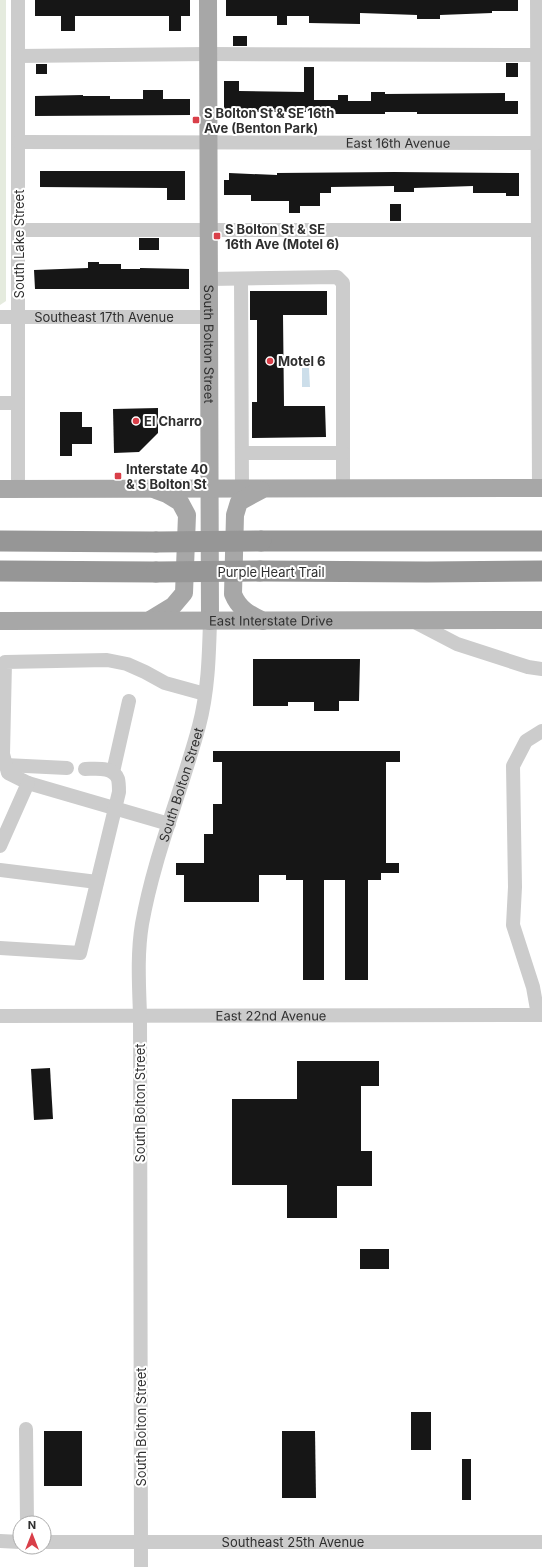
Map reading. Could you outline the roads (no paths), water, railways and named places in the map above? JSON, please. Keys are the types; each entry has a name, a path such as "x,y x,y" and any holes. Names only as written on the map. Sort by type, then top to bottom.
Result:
{"highway":[{"path":"0,541 542,541"},
{"name":"Purple Heart Trail","path":"0,571 542,571"}],"main road":[{"name":"South Bolton Street","path":"208,0 208,230 211,488 210,621"},
{"path":"0,489 540,488"},
{"path":"149,621 173,606 184,593 186,515 180,502 167,494 153,489"},
{"path":"264,489 239,502 235,515 233,594 236,603 248,613 264,621"},
{"name":"East Interstate Drive","path":"0,621 542,620"}],"street":[{"name":"South Lake Street","path":"18,0 18,489"},
{"path":"537,0 540,488"},
{"path":"18,56 208,54 537,55"},
{"name":"East 16th Avenue","path":"19,142 538,143"},
{"path":"19,230 538,230"},
{"path":"209,279 337,277 343,283 343,488"},
{"path":"241,279 242,488"},
{"name":"Southeast 17th Avenue","path":"0,317 209,317"},
{"path":"0,403 18,403"},
{"path":"242,453 343,453"},
{"path":"411,620 457,644 528,667 542,669"},
{"name":"South Bolton Street","path":"141,1567 140,1015 138,965 142,926 149,889 199,726 206,694 210,621"},
{"path":"168,824 28,783 8,773 3,754 5,662 107,660 127,664 165,683 206,694"},
{"path":"113,772 129,701"},
{"path":"540,1014 534,987 513,925 515,887 513,766 526,741 542,730"},
{"path":"5,766 67,768"},
{"path":"0,948 80,953 119,792 118,778 113,772 104,769 85,769"},
{"path":"0,846 28,783"},
{"path":"0,870 97,882"},
{"name":"East 22nd Avenue","path":"0,1016 540,1014"},
{"path":"26,1429 27,1515"},
{"path":"0,1541 12,1542"},
{"name":"Southeast 25th Avenue","path":"52,1542 542,1542"}],"water":[{"path":"302,368 309,368 310,387 302,387"}],"place":[{"name":"S Bolton St & SE 16th Ave (Benton Park)","path":"196,120"},
{"name":"S Bolton St & SE 16th Ave (Motel 6)","path":"217,236"},
{"name":"Motel 6","path":"270,361"},
{"name":"El Charro","path":"136,421"},
{"name":"Interstate 40 & S Bolton St","path":"118,476"}]}
